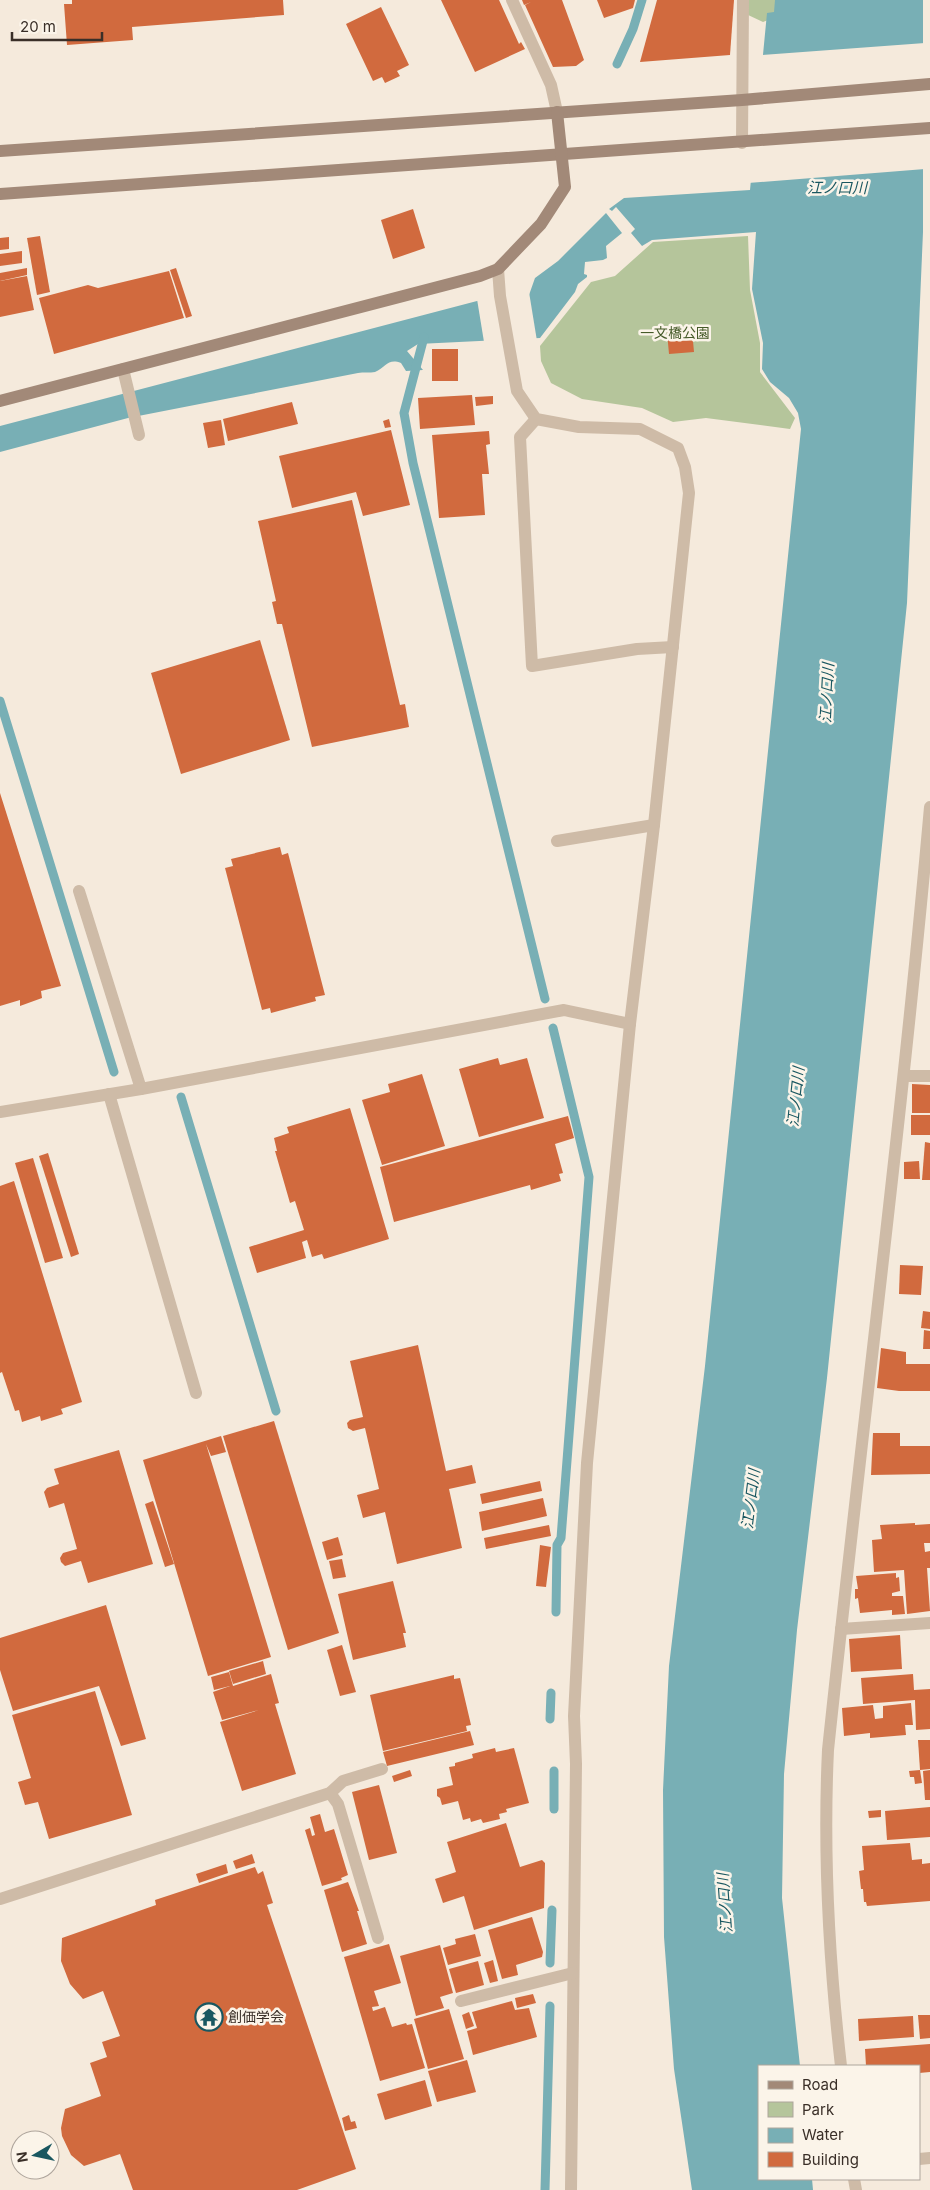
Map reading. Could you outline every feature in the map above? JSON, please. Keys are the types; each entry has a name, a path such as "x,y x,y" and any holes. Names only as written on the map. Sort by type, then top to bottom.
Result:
{"street":[{"path":"0,401 480,276 498,269 541,224 565,187 557,112 551,86 512,0"},
{"path":"743,0 749,99 747,143"},
{"path":"0,152 749,99 930,84"},
{"path":"0,194 562,154 747,143 930,128"},
{"path":"498,269 500,296 517,390 536,419 579,427 640,429 678,448 685,467 689,493 654,825 630,1024 587,1462 574,1716 576,1764 571,2190"},
{"path":"122,369 139,435"},
{"path":"536,419 520,437 532,666 637,649 673,647"},
{"path":"841,2065 832,1990 828,1925 826,1806 828,1750 926,903 930,807"},
{"path":"557,841 654,825"},
{"path":"79,891 141,1089"},
{"path":"0,1112 141,1089 564,1010 630,1024"},
{"path":"905,1076 930,1076"},
{"path":"109,1094 196,1392"},
{"path":"841,1629 930,1624"},
{"path":"0,1899 330,1793 343,1780 382,1769"},
{"path":"330,1793 338,1804 378,1938"},
{"path":"461,2001 573,1973"}],"green space":[{"path":"745,0 778,0 773,18 763,22 746,14"},
{"name":"一文橋公園","path":"748,236 750,290 760,343 760,372 795,418 790,429 706,418 673,422 642,408 582,399 551,383 541,361 540,346 591,282 615,276 653,242"}],"water":[{"name":"江ノ口川","path":"775,0 923,0 923,232 907,603 827,1378 797,1630 784,1774 782,1898 800,2065 758,2065 758,2180 812,2180 813,2190 692,2190 674,2069 664,1937 663,1790 669,1666 705,1366 801,429 798,413 789,398 770,382 762,369 763,343 752,289 756,232 652,240 642,246 631,233 635,229 616,207 612,211 609,209 624,198 750,190 767,13 774,12"},
{"path":"606,213 622,233 606,246 607,258 585,262 584,274 587,277 578,284 575,292 540,338 418,344 407,351 423,370 406,371 401,363 390,362 375,372 358,373 128,418 0,452 0,426 477,301 529,295 535,278 558,261"}],"pier":[{"path":"925,43 925,169 748,183 761,55"},
{"path":"529,292 537,341 484,342 477,299"}],"building":[{"path":"72,0 283,0 284,15 132,27 133,40 67,45 64,4 72,4"},
{"path":"441,0 499,0 519,44 521,42 525,49 475,72"},
{"path":"522,0 562,0 584,60 576,66 553,67 525,5 531,2 524,5"},
{"path":"597,0 635,0 633,8 604,18"},
{"path":"657,0 734,0 730,55 640,62"},
{"path":"381,7 409,65 397,71 400,76 385,83 382,77 373,81 346,24"},
{"path":"413,209 425,248 393,259 381,220"},
{"path":"40,236 50,292 37,295 27,238"},
{"path":"9,237 9,249 0,250 0,238"},
{"path":"22,251 22,263 0,266 0,254"},
{"path":"27,268 27,275 0,281 0,273"},
{"path":"176,268 192,316 186,318 170,270"},
{"path":"169,271 184,318 54,354 39,298 88,285 98,288"},
{"path":"27,276 34,310 0,317 0,281"},
{"path":"692,330 694,352 669,354 667,332"},
{"path":"432,349 458,349 458,381 432,381"},
{"path":"472,395 475,425 420,429 418,398"},
{"path":"493,396 493,404 476,406 475,397"},
{"path":"292,402 298,424 228,441 223,419"},
{"path":"389,419 391,427 385,428 383,421"},
{"path":"221,420 225,445 208,448 203,423"},
{"path":"391,430 410,505 363,516 356,492 292,508 279,456"},
{"path":"489,431 490,444 486,445 489,474 482,474 485,515 439,518 432,435"},
{"path":"352,500 400,705 405,704 409,727 312,747 282,624 277,624 272,602 276,601 258,521"},
{"path":"260,640 290,740 181,774 151,673"},
{"path":"0,793 61,986 41,991 42,998 20,1006 20,1000 0,1006"},
{"path":"280,847 282,855 288,853 325,995 315,997 316,1001 271,1013 270,1008 262,1010 225,868 233,866 231,859"},
{"path":"498,1058 500,1065 527,1058 544,1118 479,1137 459,1069"},
{"path":"422,1074 445,1146 382,1165 362,1100 390,1092 388,1084"},
{"path":"912,1084 930,1085 930,1113 912,1113"},
{"path":"350,1108 389,1239 324,1259 322,1254 312,1257 307,1240 302,1242 306,1258 257,1273 249,1247 304,1230 295,1201 290,1203 275,1151 277,1151 274,1138 289,1133 287,1127"},
{"path":"911,1115 930,1115 930,1135 911,1135"},
{"path":"568,1116 574,1138 555,1144 563,1173 559,1174 561,1181 531,1190 530,1185 394,1222 380,1167"},
{"path":"925,1142 930,1143 930,1180 922,1180"},
{"path":"48,1153 79,1254 71,1257 39,1156"},
{"path":"33,1158 63,1258 45,1263 15,1163"},
{"path":"919,1161 920,1179 904,1179 904,1162"},
{"path":"14,1181 82,1402 61,1409 63,1414 41,1421 40,1416 22,1422 19,1410 15,1411 2,1372 0,1373 0,1186"},
{"path":"900,1265 923,1266 921,1295 899,1294"},
{"path":"923,1311 930,1312 930,1329 921,1328"},
{"path":"924,1330 930,1331 930,1349 923,1349"},
{"path":"418,1345 446,1471 472,1465 476,1483 449,1489 462,1548 397,1564 385,1512 363,1518 357,1495 379,1489 365,1428 353,1431 348,1428 347,1423 350,1420 363,1417 350,1361"},
{"path":"881,1348 906,1352 906,1364 930,1364 930,1391 899,1391 877,1388"},
{"path":"274,1421 339,1633 288,1650 223,1436"},
{"path":"873,1433 900,1433 900,1446 930,1446 930,1474 871,1475"},
{"path":"221,1436 226,1452 211,1456 206,1444 271,1657 208,1676 143,1460"},
{"path":"119,1450 153,1564 88,1583 81,1561 65,1566 61,1562 60,1558 63,1553 77,1549 64,1503 49,1508 44,1492 47,1488 59,1484 54,1469"},
{"path":"540,1481 542,1491 482,1504 480,1494"},
{"path":"543,1498 547,1516 482,1531 479,1512"},
{"path":"153,1501 174,1564 165,1567 145,1504"},
{"path":"915,1523 915,1525 930,1524 930,1543 924,1543 925,1552 930,1551 930,1568 927,1568 930,1611 907,1614 904,1570 874,1572 872,1540 882,1539 880,1525"},
{"path":"549,1525 551,1536 486,1549 484,1538"},
{"path":"338,1537 343,1555 327,1560 322,1542"},
{"path":"540,1545 551,1547 546,1587 536,1586"},
{"path":"342,1559 346,1577 333,1579 329,1561"},
{"path":"896,1573 896,1578 899,1577 900,1591 892,1593 892,1596 903,1596 905,1614 892,1615 892,1610 860,1613 858,1598 855,1599 855,1589 858,1589 856,1576"},
{"path":"393,1581 406,1633 403,1633 406,1647 353,1660 338,1594"},
{"path":"106,1605 146,1739 121,1746 99,1686 13,1711 0,1670 0,1638"},
{"path":"900,1635 902,1669 851,1672 849,1639"},
{"path":"342,1645 356,1692 340,1696 327,1650"},
{"path":"263,1661 266,1674 233,1684 229,1671"},
{"path":"229,1672 233,1686 271,1674 279,1703 275,1704 296,1774 242,1791 220,1722 259,1710 222,1720 213,1692 230,1686 214,1690 211,1677"},
{"path":"913,1674 914,1690 930,1689 930,1729 916,1730 915,1700 863,1704 861,1678"},
{"path":"454,1675 454,1679 460,1678 471,1725 466,1726 467,1731 383,1751 370,1695"},
{"path":"95,1691 132,1815 49,1839 38,1802 25,1805 18,1782 31,1778 12,1715"},
{"path":"911,1703 913,1725 905,1725 906,1735 870,1738 870,1733 844,1736 842,1708 873,1705 875,1719 883,1718 883,1706"},
{"path":"470,1731 474,1745 387,1766 383,1752"},
{"path":"918,1740 930,1740 930,1769 920,1770"},
{"path":"495,1748 496,1752 514,1748 529,1803 506,1809 507,1812 499,1814 500,1819 483,1823 481,1819 471,1822 470,1818 463,1820 458,1801 442,1805 440,1798 437,1796 437,1789 453,1785 449,1767 455,1766 455,1763 473,1758 472,1754"},
{"path":"410,1770 412,1776 394,1782 392,1776"},
{"path":"920,1770 922,1783 915,1784 914,1777 910,1777 909,1771"},
{"path":"930,1770 930,1800 925,1800 923,1771"},
{"path":"379,1785 397,1853 369,1860 352,1792"},
{"path":"930,1807 930,1837 887,1840 885,1811"},
{"path":"881,1810 881,1817 869,1818 868,1811"},
{"path":"320,1814 325,1832 334,1829 348,1875 341,1878 342,1880 322,1886 305,1830 310,1828 312,1836 315,1835 310,1817"},
{"path":"506,1823 520,1867 542,1860 545,1863 544,1908 474,1930 464,1896 443,1903 435,1879 456,1872 447,1842"},
{"path":"910,1843 912,1860 922,1859 922,1864 930,1863 930,1901 867,1906 866,1902 864,1902 863,1889 861,1889 859,1871 864,1870 862,1846"},
{"path":"252,1854 255,1863 236,1869 233,1861"},
{"path":"226,1864 228,1873 199,1883 196,1874"},
{"name":"創価学会","path":"255,1867 258,1874 263,1871 273,1903 267,1905 356,2169 297,2190 133,2190 120,2154 84,2166 71,2155 62,2136 61,2128 65,2109 101,2096 90,2063 107,2057 102,2042 120,2036 103,1991 83,1999 70,1984 61,1961 62,1938 156,1905 155,1900"},
{"path":"348,1882 359,1911 357,1911 367,1944 342,1952 324,1890"},
{"path":"532,1917 543,1952 542,1957 516,1965 518,1975 502,1979 488,1930"},
{"path":"475,1934 481,1956 448,1965 443,1948 456,1944 455,1939"},
{"path":"389,1944 401,1983 374,1991 379,2006 372,2007 373,2011 385,2007 392,2027 406,2023 407,2025 412,2024 425,2068 380,2081 344,1957"},
{"path":"440,1945 453,1993 440,1997 444,2008 416,2016 400,1956"},
{"path":"493,1960 498,1981 490,1983 484,1963"},
{"path":"478,1961 484,1985 456,1993 449,1969"},
{"path":"533,1994 536,2003 517,2008 515,1998"},
{"path":"512,2001 515,2010 529,2008 537,2037 473,2055 467,2031 477,2028 472,2012"},
{"path":"449,2009 464,2059 428,2069 414,2019"},
{"path":"469,2012 474,2026 466,2029 462,2015"},
{"path":"918,2015 930,2015 930,2038 920,2039"},
{"path":"913,2016 914,2037 859,2041 858,2019"},
{"path":"930,2044 930,2072 920,2073 920,2065 866,2065 865,2049"},
{"path":"467,2060 476,2092 437,2102 428,2071"},
{"path":"425,2080 432,2106 385,2120 377,2094"},
{"path":"349,2115 351,2122 355,2121 357,2128 345,2131 342,2118"}],"waterway":[{"path":"617,64 633,29 642,0"},
{"path":"424,337 404,413 413,463 545,999"},
{"path":"0,701 114,1072"},
{"path":"553,1028 589,1177 561,1538 557,1545 556,1612"},
{"path":"181,1097 276,1411"},
{"path":"550,1719 551,1693"},
{"path":"554,1771 554,1809"},
{"path":"550,1963 552,1910"},
{"path":"545,2190 550,2006"}],"place":[{"name":"創価学会","path":"209,2017"}]}
